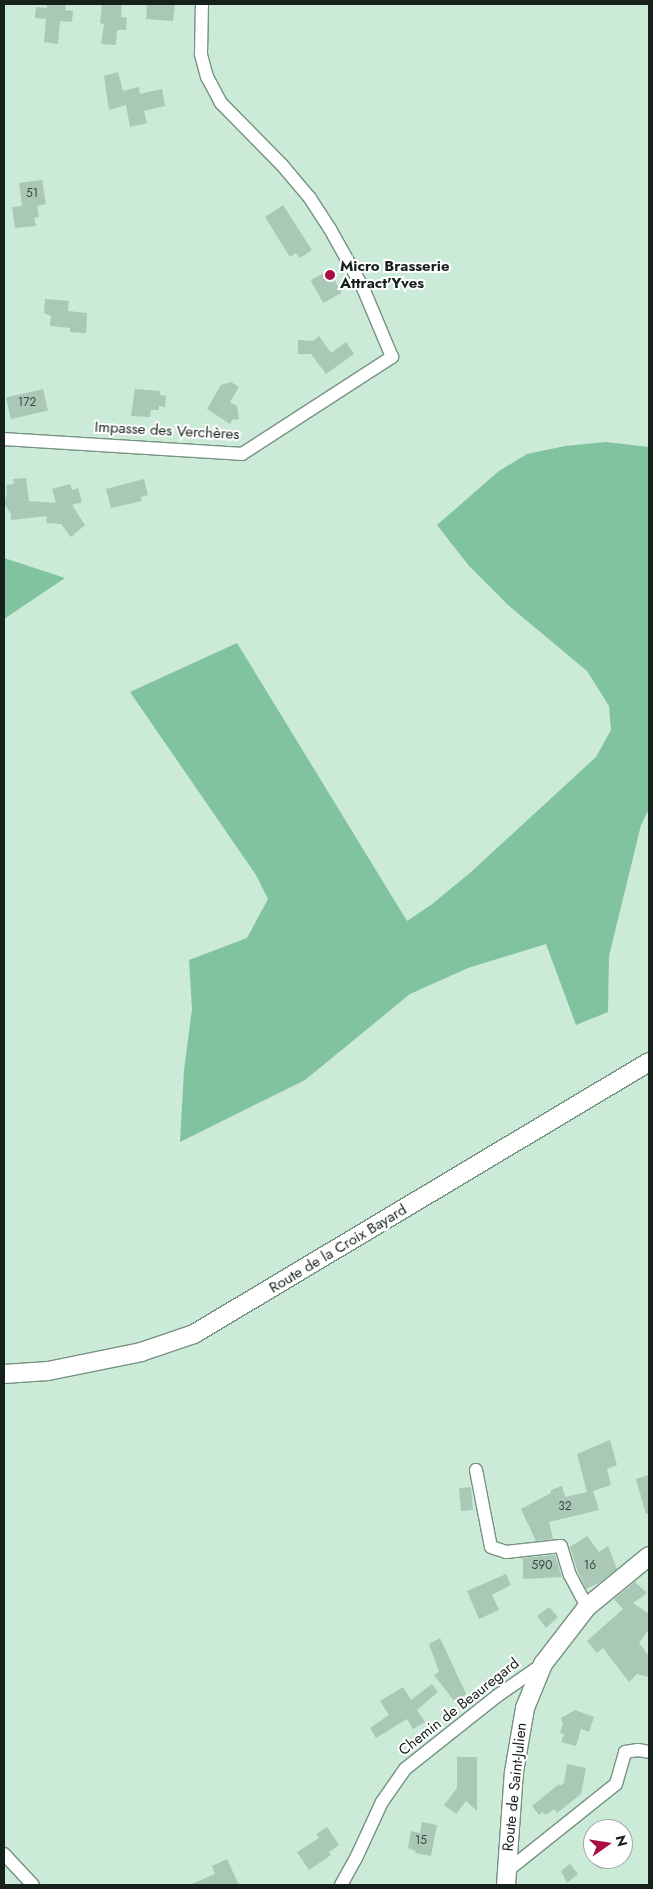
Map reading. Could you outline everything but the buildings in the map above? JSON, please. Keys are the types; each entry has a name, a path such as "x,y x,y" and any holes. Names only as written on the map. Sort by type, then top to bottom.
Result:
{"main road":[{"name":"Route de la Croix Bayard","path":"4,1374 48,1371 141,1352 194,1334 649,1062"},
{"name":"Route de Saint-Julien","path":"506,1878 514,1772 523,1717 543,1664 587,1607 649,1556"}],"street":[{"name":"Impasse des Verchères","path":"4,438 242,454 392,357 367,297 330,229 309,197 282,165 221,103 207,77 201,54 202,4"},
{"path":"476,1470 491,1547 506,1552 561,1546 570,1576 587,1607"},
{"name":"Chemin de Beauregard","path":"341,1885 358,1856 382,1802 405,1768 497,1696 543,1664"},
{"path":"506,1878 616,1784 625,1752 638,1750 649,1752"},
{"path":"4,1854 33,1885"}],"green space":[{"path":"606,442 649,447 649,809 641,825 609,956 608,1012 576,1025 546,944 468,968 410,994 305,1080 180,1142 184,1070 192,1009 189,960 247,938 268,899 256,875 130,692 237,643 407,921 431,905 471,872 596,757 611,730 609,706 587,671 508,605 469,566 437,525 499,471 527,454 565,446"},
{"path":"4,558 65,578 4,619"}],"place":[{"name":"Micro Brasserie Attract'Yves","path":"330,275"}]}
